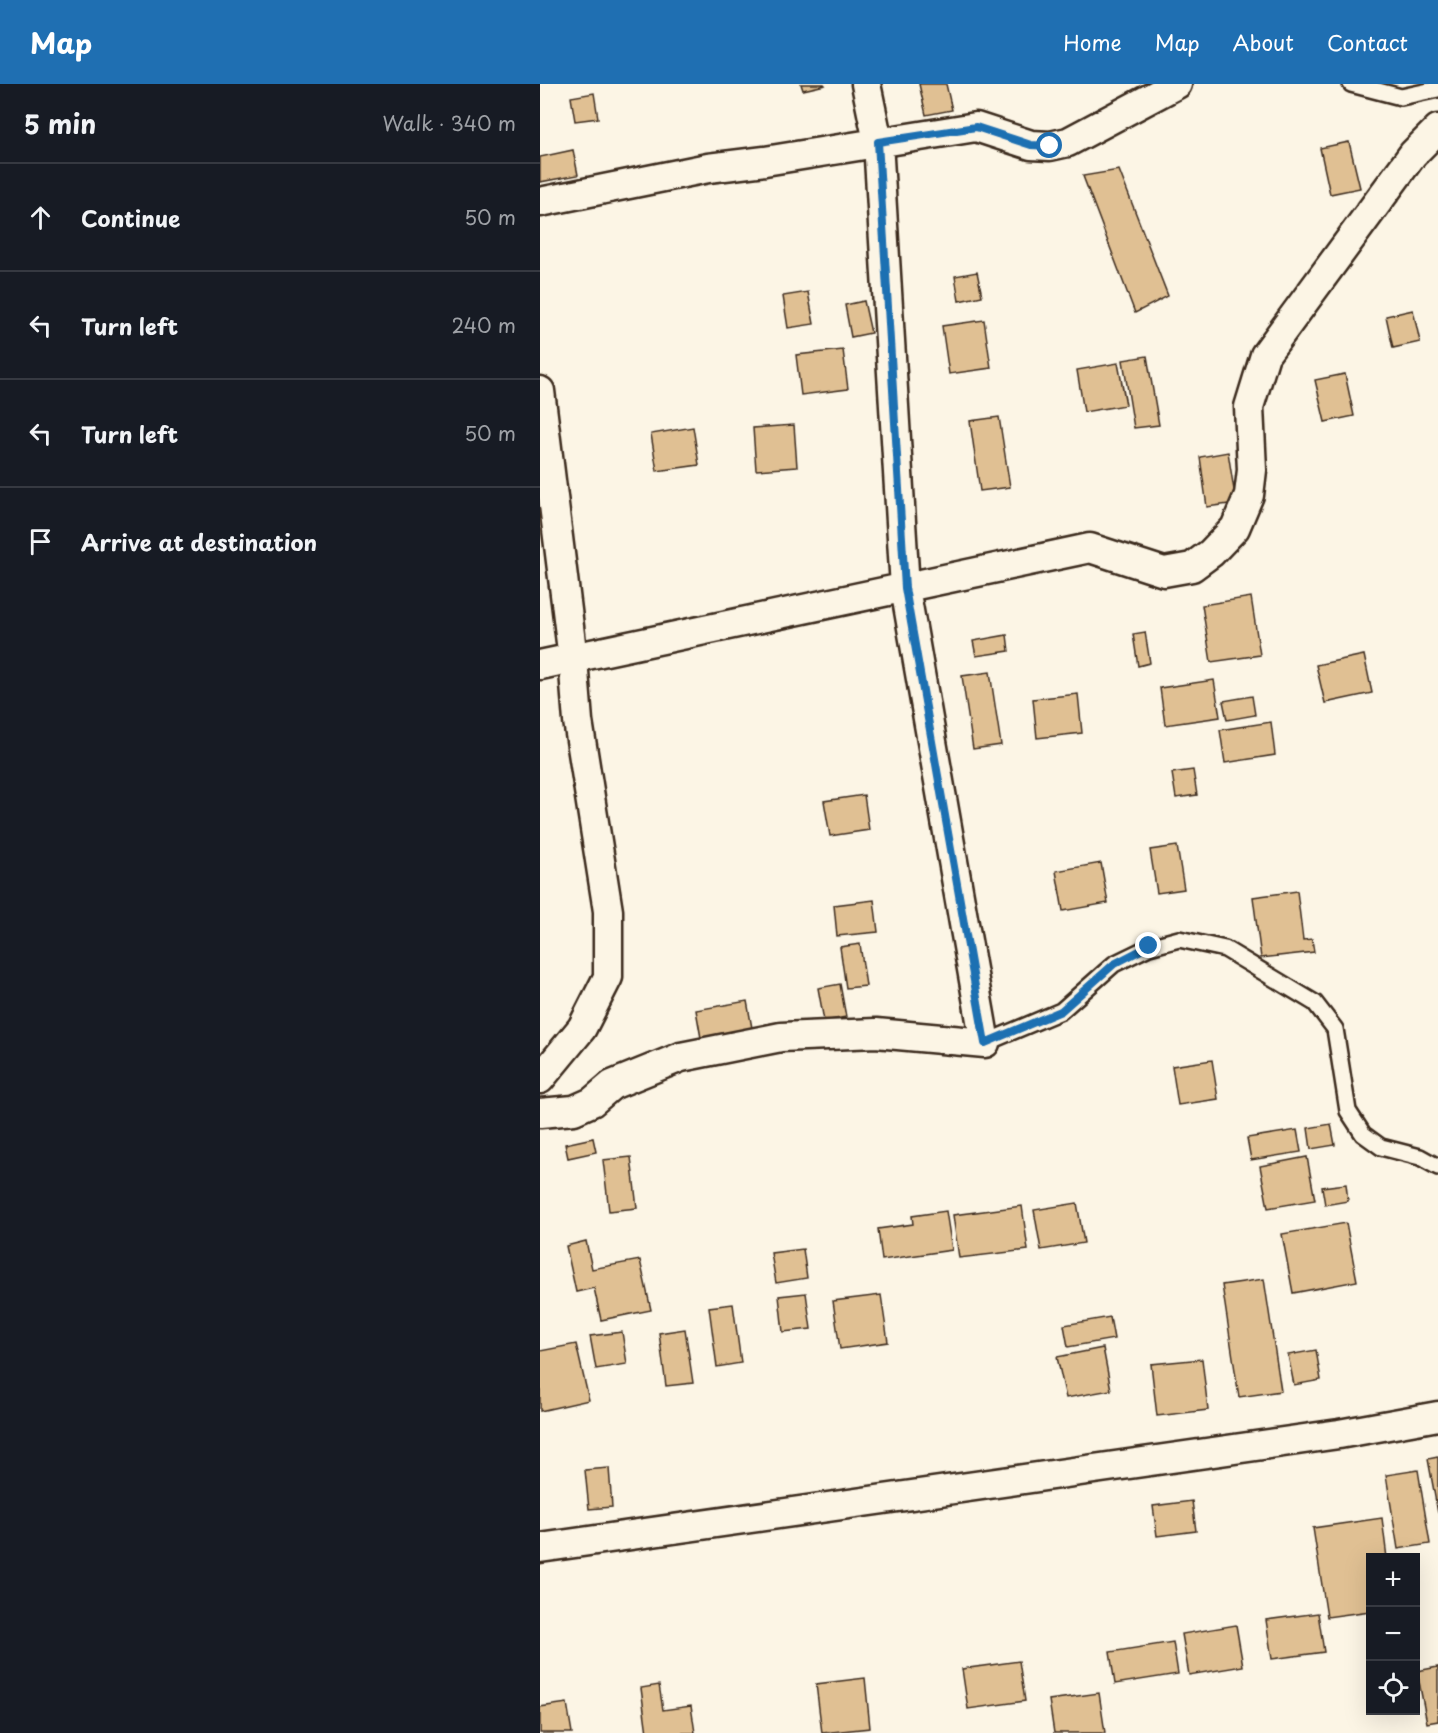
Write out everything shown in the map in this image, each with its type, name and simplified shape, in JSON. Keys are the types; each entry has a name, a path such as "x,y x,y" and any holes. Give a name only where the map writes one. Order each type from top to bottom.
{"street":[{"path":"540,1113 574,1110 592,1102 612,1085 681,1057 781,1037 876,1033 985,1043 905,588 878,142 866,84"},
{"path":"540,202 708,168 976,127 1031,145 1050,146 1068,142 1177,84"},
{"path":"540,665 1090,548 1164,572 1192,567 1211,553 1235,528 1249,495 1252,470 1249,407 1265,355 1413,154 1438,129"},
{"path":"540,391 573,659 578,721 608,910 608,977 582,1028 540,1078"},
{"path":"540,1548 1339,1434 1438,1416"}],"lane":[{"path":"1350,84 1401,97 1438,89"},
{"path":"985,1043 1061,1011 1114,964 1149,946 1179,939 1225,949 1316,1003 1335,1029 1348,1111 1363,1134 1381,1147 1420,1157 1438,1167"}],"building":[{"path":"801,84 824,84 825,85 803,90"},
{"path":"919,84 946,84 952,110 926,115"},
{"path":"594,93 598,118 575,121 571,97"},
{"path":"1349,142 1360,188 1330,194 1320,148"},
{"path":"573,150 578,175 540,182 540,157"},
{"path":"1119,170 1168,296 1135,313 1083,176"},
{"path":"977,272 982,296 959,301 955,276"},
{"path":"808,292 814,324 788,328 783,296"},
{"path":"864,301 871,333 851,337 845,305"},
{"path":"1413,310 1420,342 1393,348 1386,316"},
{"path":"984,320 991,368 949,374 942,326"},
{"path":"843,350 848,389 801,395 796,355"},
{"path":"1147,356 1159,425 1134,428 1123,360"},
{"path":"1118,363 1126,405 1084,412 1077,370"},
{"path":"1345,374 1354,416 1325,422 1315,380"},
{"path":"999,417 1010,487 980,491 970,421"},
{"path":"794,425 797,467 756,470 753,428"},
{"path":"693,427 699,465 657,471 651,434"},
{"path":"1228,452 1236,503 1207,507 1200,457"},
{"path":"1251,597 1260,655 1211,662 1202,605"},
{"path":"1145,632 1150,663 1138,666 1133,634"},
{"path":"1007,635 1009,651 976,656 973,641"},
{"path":"1364,655 1372,693 1325,703 1316,665"},
{"path":"990,672 1001,745 973,749 962,676"},
{"path":"1214,680 1220,717 1165,725 1160,688"},
{"path":"1078,694 1082,733 1037,738 1033,699"},
{"path":"1252,696 1255,715 1227,720 1223,701"},
{"path":"1271,722 1275,755 1225,763 1220,730"},
{"path":"1193,770 1197,795 1176,798 1172,773"},
{"path":"864,795 869,830 830,836 824,801"},
{"path":"1177,846 1184,889 1157,893 1150,850"},
{"path":"1101,863 1108,903 1063,911 1056,871"},
{"path":"1297,891 1303,940 1312,939 1314,952 1261,958 1253,897"},
{"path":"874,900 878,932 837,936 834,905"},
{"path":"860,944 866,986 846,988 840,947"},
{"path":"840,984 846,1017 824,1021 818,988"},
{"path":"747,1001 752,1028 701,1038 696,1010"},
{"path":"1212,1060 1218,1099 1178,1105 1172,1066"},
{"path":"1331,1124 1335,1145 1311,1149 1308,1128"},
{"path":"1297,1130 1301,1152 1251,1160 1247,1138"},
{"path":"593,1138 596,1152 568,1158 565,1144"},
{"path":"631,1157 637,1208 609,1211 603,1160"},
{"path":"1307,1157 1315,1200 1268,1208 1260,1166"},
{"path":"1346,1184 1348,1201 1325,1205 1322,1187"},
{"path":"1077,1203 1084,1243 1041,1250 1034,1210"},
{"path":"1022,1206 1028,1250 959,1258 953,1215"},
{"path":"946,1211 952,1250 882,1260 878,1229 913,1224 912,1216"},
{"path":"1346,1223 1357,1281 1293,1293 1282,1234"},
{"path":"586,1241 592,1269 640,1260 651,1310 601,1320 594,1288 576,1292 566,1246"},
{"path":"803,1249 807,1278 776,1283 771,1253"},
{"path":"1264,1279 1281,1391 1239,1397 1222,1285"},
{"path":"806,1293 811,1329 783,1332 779,1296"},
{"path":"881,1295 888,1342 840,1349 833,1301"},
{"path":"733,1304 741,1363 717,1367 709,1307"},
{"path":"1110,1317 1114,1339 1068,1347 1064,1325"},
{"path":"685,1329 693,1383 666,1386 659,1333"},
{"path":"622,1332 627,1364 596,1369 590,1336"},
{"path":"576,1344 589,1400 540,1411 540,1351"},
{"path":"1103,1348 1111,1390 1066,1398 1057,1357"},
{"path":"1316,1350 1321,1380 1294,1385 1288,1355"},
{"path":"1202,1359 1208,1410 1157,1416 1151,1364"},
{"path":"1438,1457 1438,1513 1428,1459"},
{"path":"609,1468 612,1507 589,1509 585,1470"},
{"path":"1418,1470 1430,1544 1398,1549 1386,1475"},
{"path":"1192,1501 1196,1531 1157,1536 1153,1506"},
{"path":"1382,1518 1386,1553 1366,1553 1366,1612 1327,1617 1313,1528"},
{"path":"1318,1613 1324,1652 1272,1659 1266,1620"},
{"path":"1236,1625 1243,1666 1189,1675 1182,1634"},
{"path":"1173,1642 1178,1674 1115,1684 1110,1652"},
{"path":"1019,1661 1025,1701 968,1709 962,1669"},
{"path":"1438,1667 1438,1721 1427,1723 1420,1687 1420,1670"},
{"path":"865,1678 870,1728 822,1733 816,1684"},
{"path":"659,1685 663,1710 691,1706 695,1733 647,1733 641,1688"},
{"path":"1099,1693 1105,1733 1054,1733 1049,1700"},
{"path":"567,1703 572,1733 540,1733 540,1707"}],"route":[{"path":"1050,146 1031,145 976,127 878,142 905,588 985,1043 1061,1011 1114,964 1149,946"}]}
